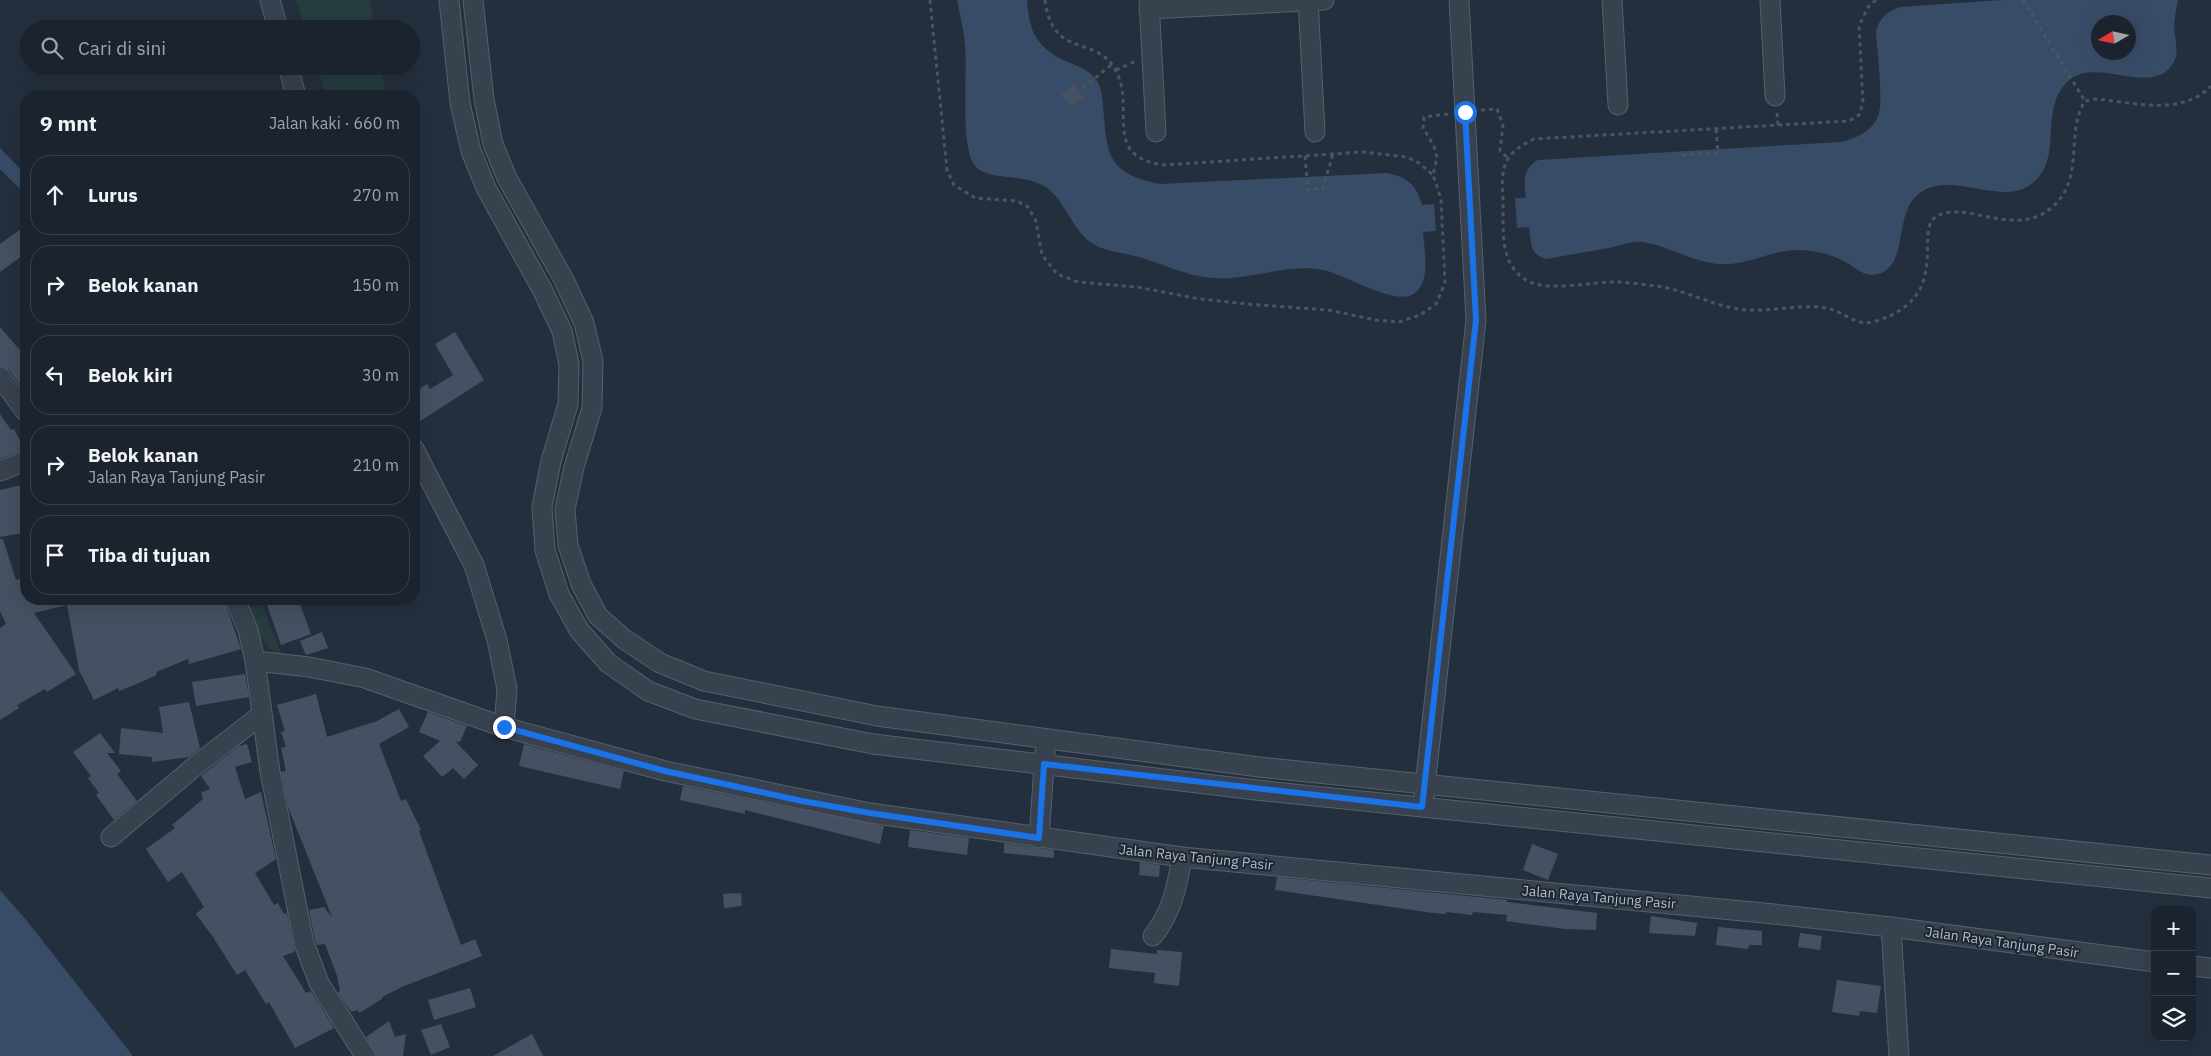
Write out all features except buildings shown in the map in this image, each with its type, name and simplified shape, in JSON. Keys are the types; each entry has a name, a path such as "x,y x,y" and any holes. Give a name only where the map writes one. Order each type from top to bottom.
{"street":[{"path":"270,0 276,20"},
{"path":"449,0 460,103 471,152 486,188 543,290 562,331 569,364 568,404 551,461 542,508 545,550 559,594 579,630 608,663 648,691 695,709 873,744 1422,807 2211,888"},
{"path":"473,0 484,99 493,144 507,178 564,280 580,314 593,361 592,408 574,467 565,509 568,545 581,584 598,616 624,639 660,663 704,681 877,716 1259,767 2211,865"},
{"path":"1156,132 1149,5 1314,0 1315,132"},
{"path":"1422,807 1476,320 1459,0"},
{"path":"1612,0 1618,105"},
{"path":"1770,0 1775,96"},
{"path":"290,75 294,90"},
{"path":"0,377 20,404"},
{"path":"420,460 474,565 497,640 508,689 504,727"},
{"path":"0,471 20,463"},
{"path":"238,605 248,630 255,661 261,715 304,944 327,998 365,1056"},
{"name":"Jalan Raya Tanjung Pasir","path":"255,661 309,667 365,678 504,727 665,771 802,801 870,813 1182,857 1891,927 2151,961"},
{"path":"111,837 199,763 261,715"},
{"path":"1039,838 1046,738"},
{"path":"1153,936 1167,916 1173,902 1182,857"},
{"path":"1891,927 1899,1056"},
{"path":"2196,966 2211,968"}],"path":[{"path":"930,0 947,170 954,185 975,198 1017,201 1028,208 1036,221 1042,255 1057,274 1078,282 1137,287 1228,302 1328,310 1376,320 1399,322 1420,315 1436,304 1445,283 1441,199 1434,175 1419,163 1407,157 1363,152 1163,165 1145,163 1134,155 1125,140 1122,91 1116,70 1104,56 1069,41 1056,33 1048,18 1045,0"},
{"path":"1876,0 1868,7 1859,26 1863,103 1859,115 1850,121 1534,138 1520,145 1507,157 1502,173 1505,256 1512,270 1528,282 1547,285 1618,282 1664,288 1722,306 1751,310 1805,306 1829,308 1856,322 1873,322 1896,314 1915,298 1926,278 1929,226 1935,217 1948,212 2014,221 2034,218 2050,208 2065,191 2074,169 2079,110 2085,101 2094,98 2167,106 2189,102 2211,86"},
{"path":"2023,0 2085,101"},
{"path":"1083,88 1111,65"},
{"path":"1682,155 1718,153 1716,128"},
{"path":"1305,156 1308,190 1323,188 1333,154"}],"green space":[{"path":"296,0 370,0 373,20 302,20"},
{"path":"320,75 382,75 385,90 325,90"},
{"path":"262,605 281,653 309,667 285,665 257,634 247,609"}],"water":[{"path":"957,0 1027,0 1033,30 1042,45 1057,57 1085,70 1096,80 1102,94 1109,149 1119,167 1129,174 1160,184 1387,173 1405,179 1414,187 1422,205 1434,204 1436,231 1423,232 1425,273 1420,288 1415,293 1407,296 1396,296 1370,289 1323,270 1299,268 1242,277 1204,277 1095,245 1081,233 1060,202 1047,188 1029,180 990,174 976,167 971,157 966,127 966,57 963,28"},
{"path":"2003,0 2178,0 2174,25 2176,55 2166,71 2154,77 2140,78 2093,72 2079,74 2067,82 2059,93 2054,105 2048,156 2045,168 2038,178 2027,187 2015,191 2002,192 1945,185 1932,187 1918,194 1910,205 1905,218 1895,258 1889,268 1878,274 1870,275 1863,273 1839,259 1816,252 1799,250 1778,252 1739,263 1717,264 1642,242 1546,259 1540,257 1534,251 1529,227 1517,228 1515,198 1526,198 1525,176 1529,167 1538,160 1841,142 1863,134 1875,122 1880,109 1876,31 1880,22 1891,11 1900,7"},
{"path":"0,148 20,169 20,189 0,169"},
{"path":"0,890 27,921 133,1056 0,1056"}],"route":[{"path":"504,727 665,771 802,801 1039,838 1044,764 1256,790 1422,807 1476,320 1465,112"}]}
